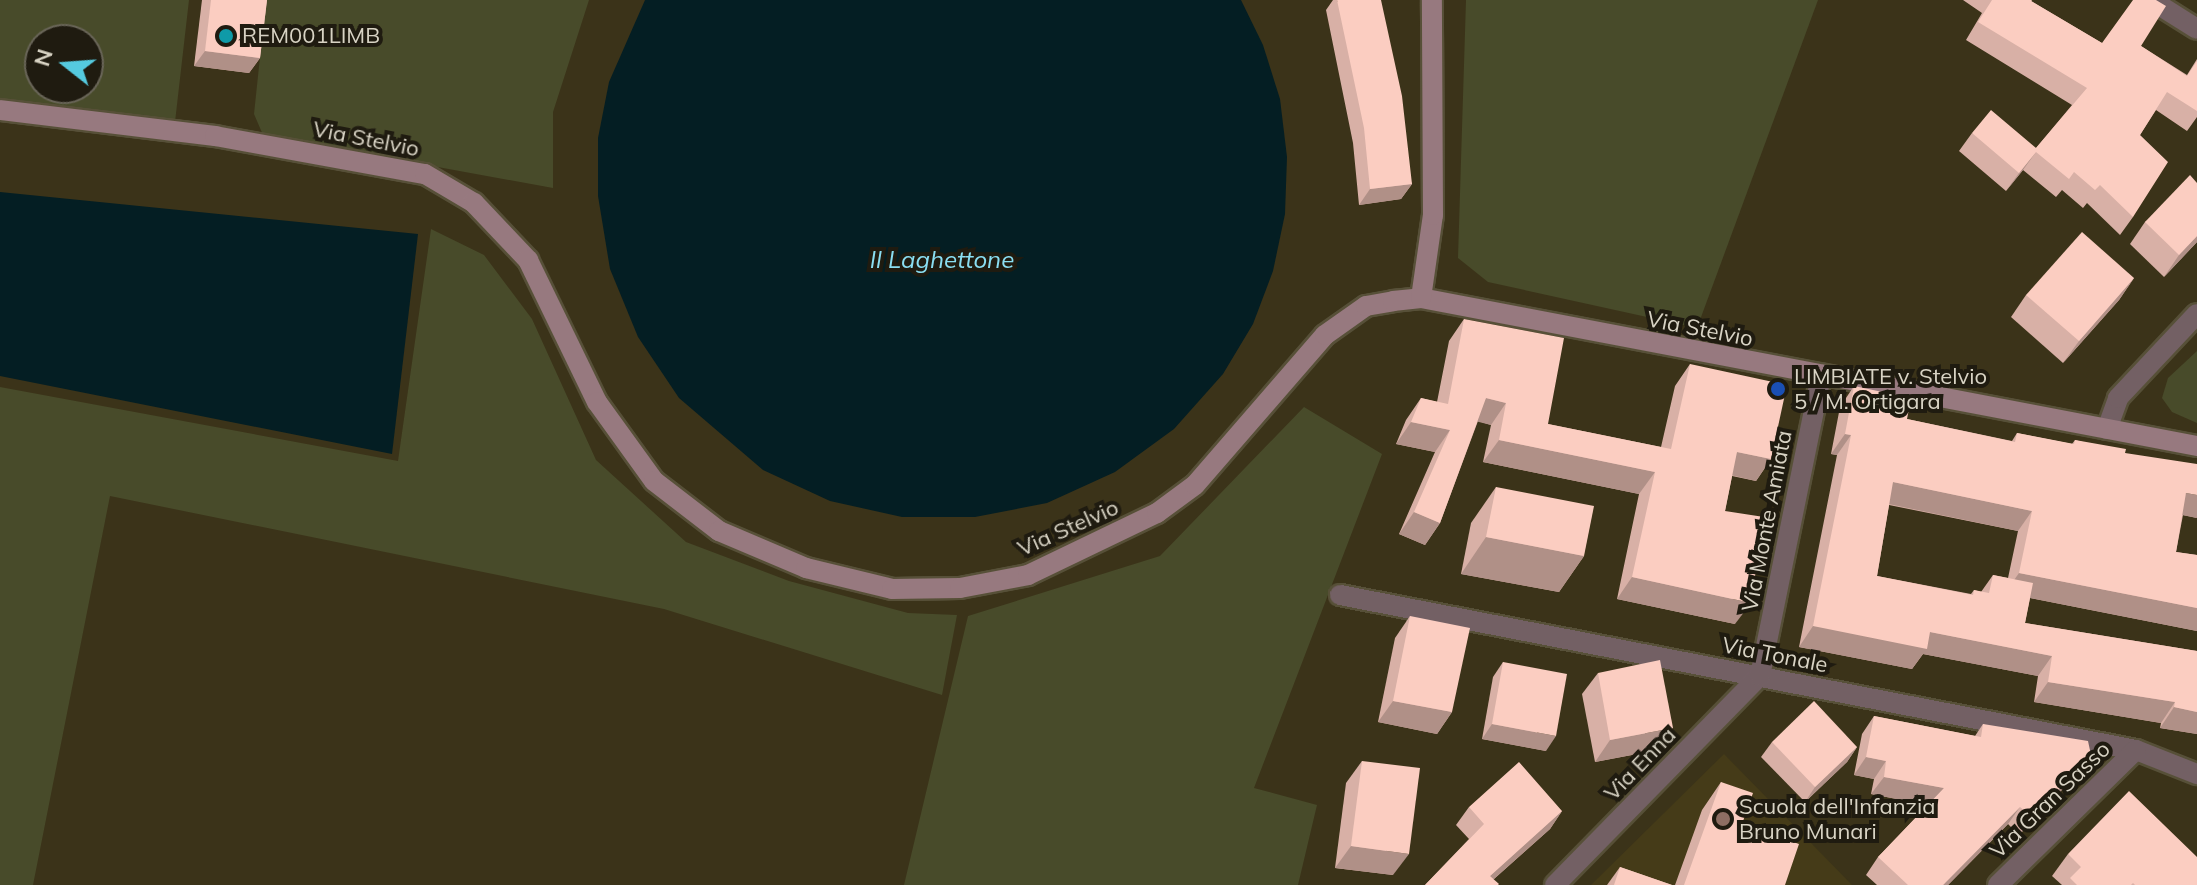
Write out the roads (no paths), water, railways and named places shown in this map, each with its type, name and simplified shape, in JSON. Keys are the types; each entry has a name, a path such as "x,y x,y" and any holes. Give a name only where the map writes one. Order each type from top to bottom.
{"street":[{"path":"1421,298 1433,215 1432,0"},
{"path":"2151,0 2197,29"},
{"name":"Via Stelvio","path":"0,110 215,136 425,174 474,203 528,260 597,402 654,481 719,531 806,568 892,589 960,588 1028,575 1109,539 1195,485 1325,335 1366,306 1421,298 2197,446"},
{"path":"2107,429 2118,398 2197,314"},
{"name":"Via Monte Amiata","path":"1760,676 1821,375"},
{"name":"Via Tonale","path":"1340,595 2136,750 2197,774"},
{"name":"Via Enna","path":"1555,885 1760,676"},
{"name":"Via Gran Sasso","path":"1998,885 2136,750"}],"water":[{"name":"Il Laghettone","path":"645,0 1241,0 1263,45 1280,99 1287,157 1285,214 1273,271 1253,324 1223,374 1174,429 1115,472 1047,503 975,517 902,517 830,501 763,470 679,398 638,337 610,269 598,196 598,138 609,82"},
{"path":"0,192 418,234 392,454 0,376"}],"place":[{"name":"REM001LIMB","path":"226,36"},
{"name":"LIMBIATE v. Stelvio 5 / M. Ortigara","path":"1778,389"},
{"name":"Scuola dell'Infanzia Bruno Munari","path":"1723,819"}]}
